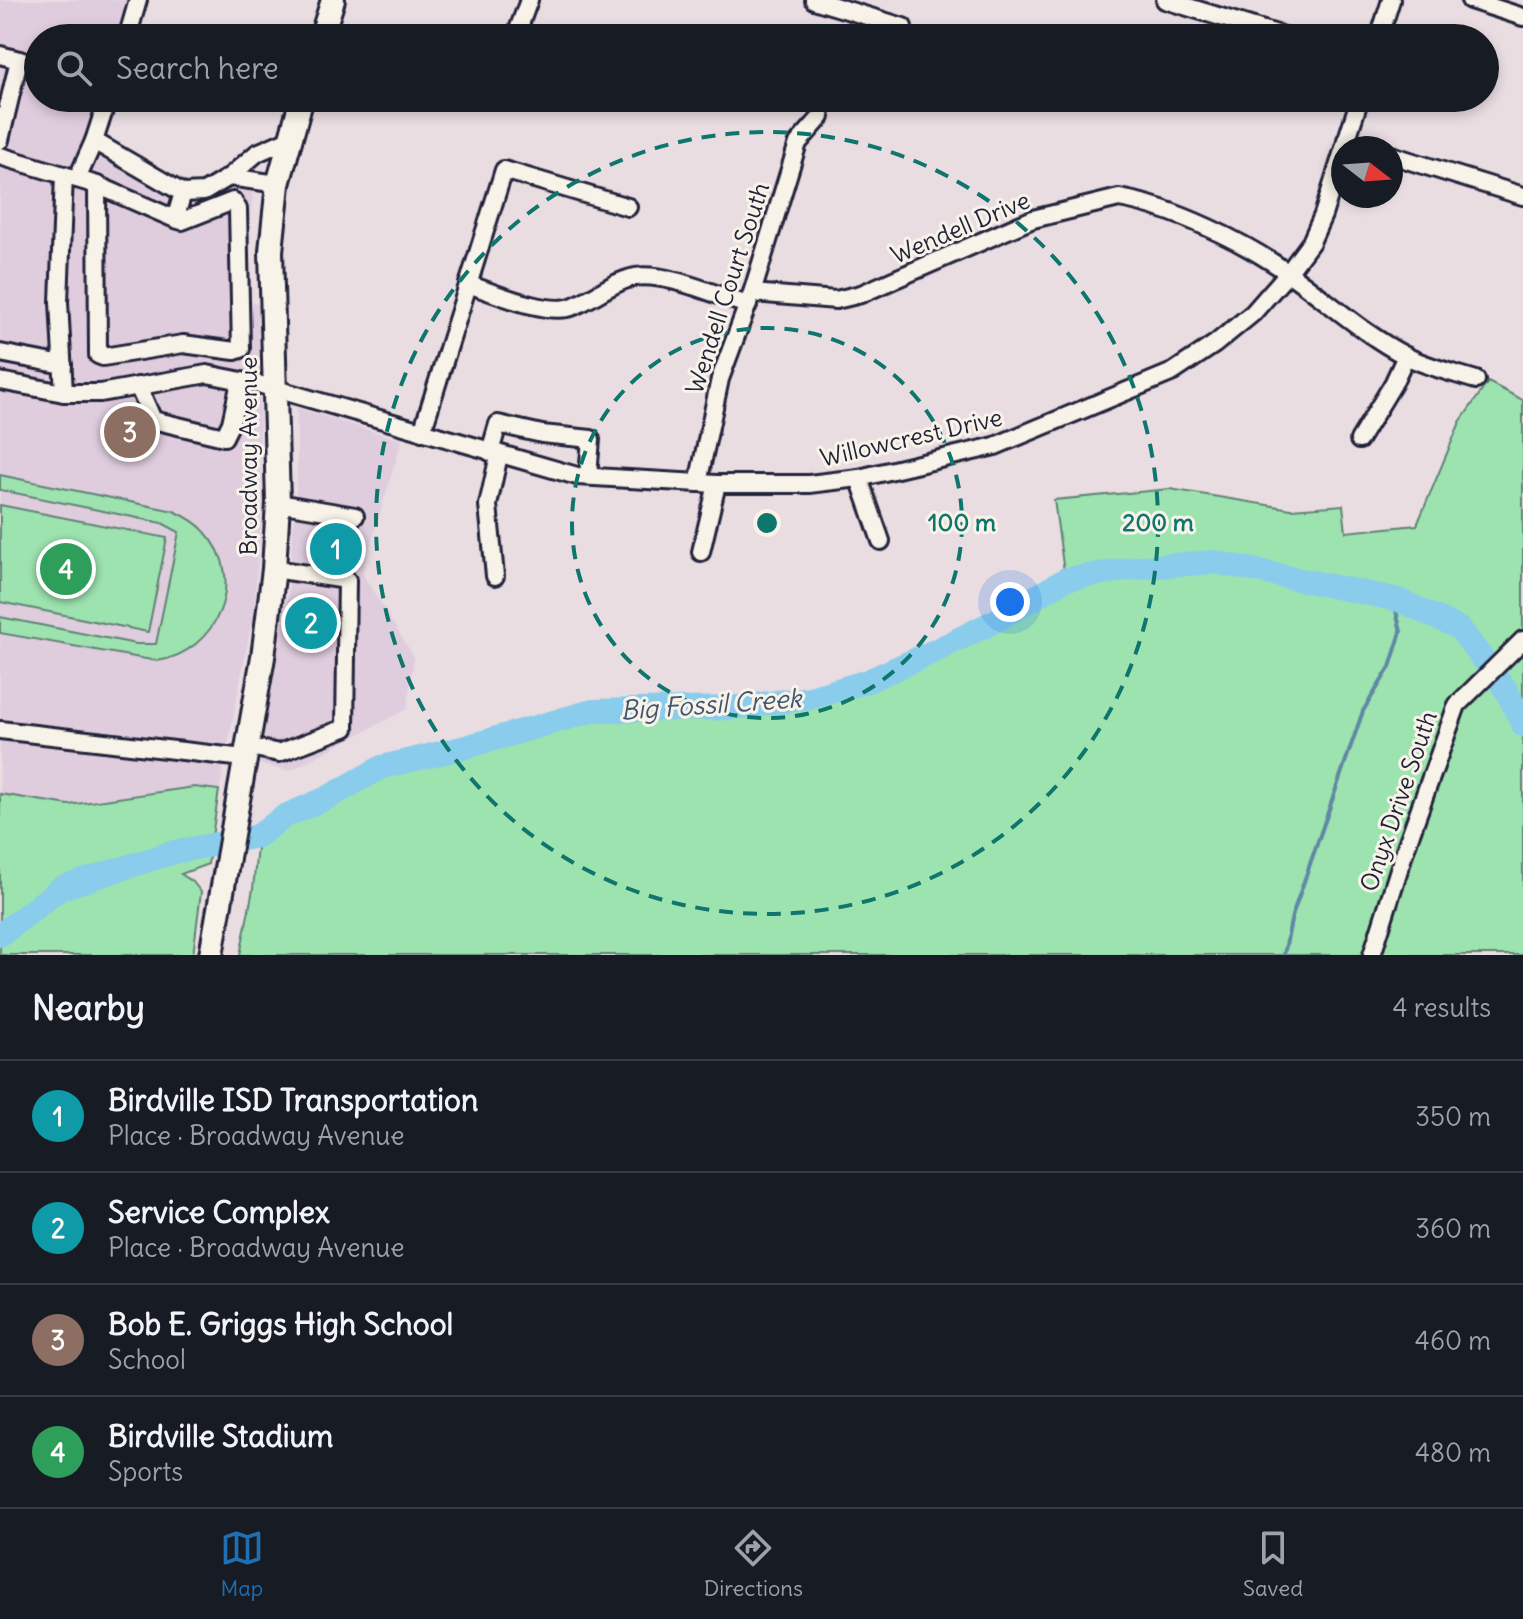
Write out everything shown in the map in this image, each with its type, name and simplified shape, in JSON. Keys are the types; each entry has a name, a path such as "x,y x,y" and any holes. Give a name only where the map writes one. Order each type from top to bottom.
{"main road":[{"path":"325,24 333,0"},
{"name":"Broadway Avenue","path":"211,955 263,657 274,569 278,503 271,251 278,184 298,112"}],"street":[{"path":"131,24 138,0"},
{"path":"520,24 529,0"},
{"path":"814,0 893,24"},
{"path":"1165,0 1244,24"},
{"path":"1383,24 1391,0"},
{"path":"1470,0 1523,17"},
{"path":"0,55 24,62"},
{"path":"0,140 19,60"},
{"path":"64,393 59,302 70,177 94,141 103,112"},
{"name":"Willowcrest Drive","path":"1347,136 1355,112"},
{"name":"Wendell Court South","path":"698,483 720,379 750,299 798,143 821,117"},
{"path":"94,141 183,193 204,192 229,177 257,153 289,139"},
{"path":"0,156 97,185 182,221 233,201 238,209 241,349 235,351 183,344 103,357 98,355 97,185"},
{"path":"1403,159 1523,196"},
{"path":"422,432 504,170 628,207"},
{"path":"229,177 278,184"},
{"name":"Willowcrest Drive","path":"0,381 64,393 100,393 207,374 276,389 495,454 588,476 717,484 809,484 859,478 995,446 1173,372 1253,313 1288,273 1311,242 1331,189"},
{"path":"175,219 183,193"},
{"name":"Wendell Drive","path":"468,284 557,310 575,306 627,280 643,277 750,299 836,300 861,294 1033,219 1119,198 1134,200 1213,229 1288,273 1406,356 1476,380"},
{"path":"0,353 63,365"},
{"path":"1359,440 1406,356"},
{"path":"138,386 153,420 224,437 231,423 240,382"},
{"path":"495,576 488,505 498,424 542,434 591,439 588,476"},
{"path":"859,478 881,541"},
{"path":"701,552 717,484"},
{"path":"278,503 355,516"},
{"path":"0,730 279,753 345,728 347,580 274,569"},
{"name":"Onyx Drive South","path":"1372,955 1406,847 1457,705 1521,641"}],"shaded area":[{"path":"0,0 132,0 124,24 24,24 24,112 97,112 86,146 187,207 229,189 254,187 246,249 246,276 248,301 258,304 261,516 254,610 219,790 194,787 0,890"},
{"path":"297,408 402,440 362,573 414,657 407,709 289,771 258,764 288,595 297,478"}],"green space":[{"path":"1488,382 1523,400 1523,955 240,955 253,889 258,836 382,767 592,711 730,708 810,698 868,681 997,620 1065,579 1054,500 1170,489 1291,509 1343,505 1346,532 1417,525 1460,422"},
{"path":"0,475 174,511 195,522 218,551 224,571 225,591 220,611 210,629 196,644 178,655 157,661 0,633 0,617 136,644 156,644 179,532 162,523 0,490"},
{"path":"0,505 167,538 148,632 0,602"},
{"path":"194,787 219,790 208,864 181,874 201,892 193,955 0,955 0,794 69,805"}],"waterway":[{"name":"Big Fossil Creek","path":"0,935 61,888 174,852 258,836 285,816 327,798 382,767 592,711 730,708 810,698 868,681 939,649 997,620 1066,579 1143,567 1214,562 1399,600 1460,629 1507,691 1523,725"},
{"path":"1284,955 1292,916 1363,711 1390,667 1401,632 1393,598"}],"place":[{"name":"Bob E. Griggs High School","path":"130,432"},
{"name":"Birdville ISD Transportation","path":"336,549"},
{"name":"Birdville Stadium","path":"66,569"},
{"name":"Service Complex","path":"311,623"}]}
